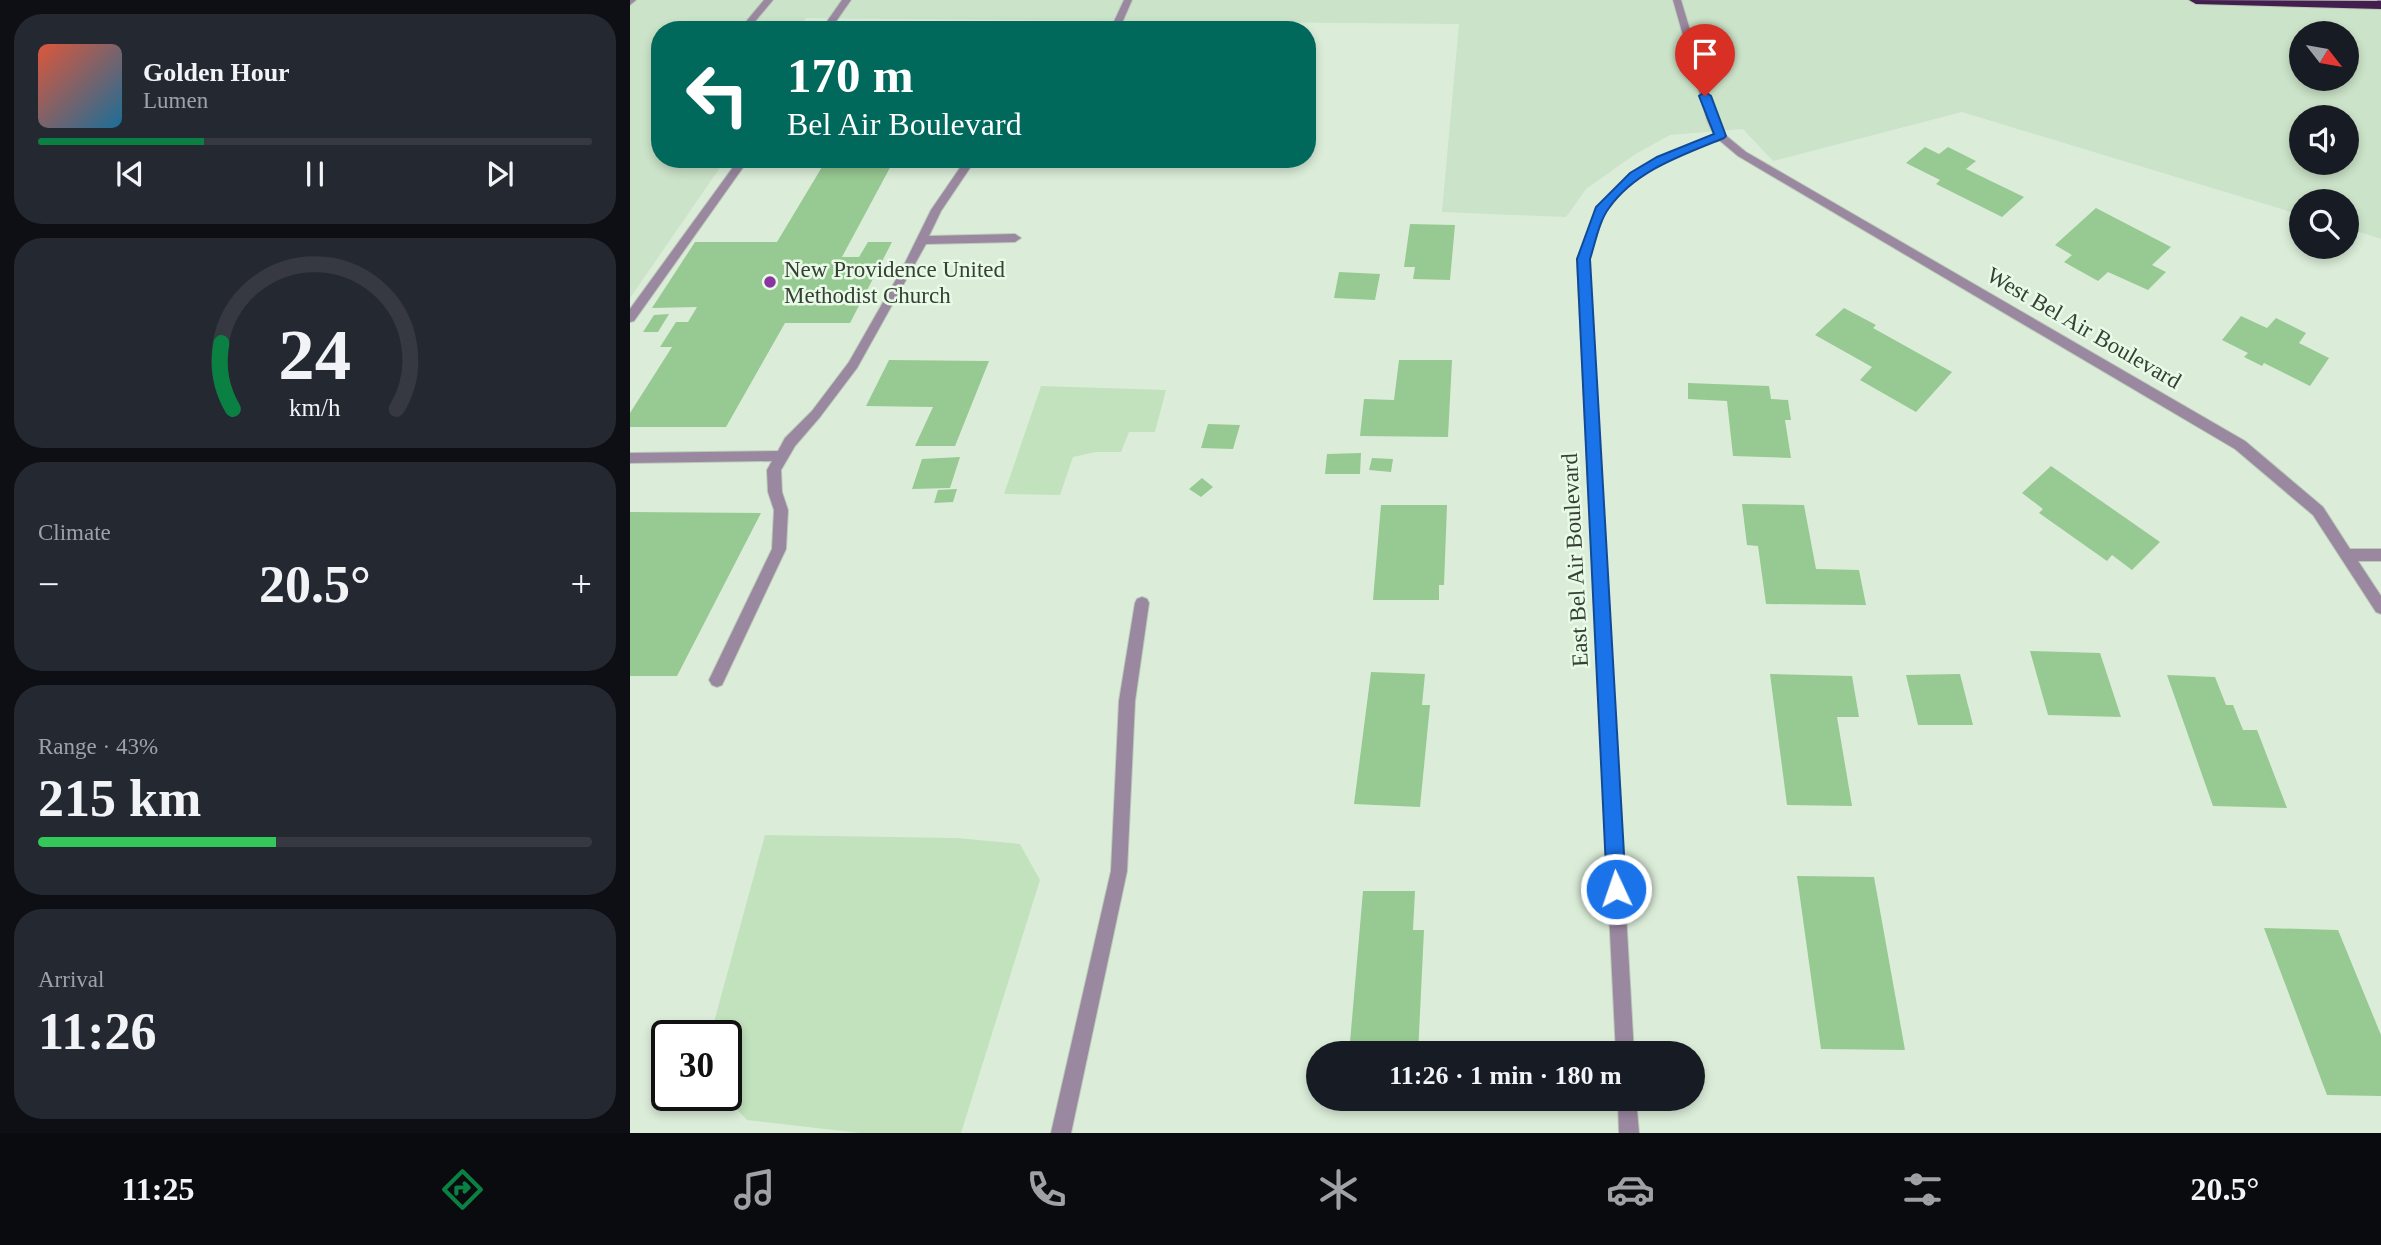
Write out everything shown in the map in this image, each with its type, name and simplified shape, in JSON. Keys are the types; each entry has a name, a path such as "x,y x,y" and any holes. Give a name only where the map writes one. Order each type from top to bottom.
{"highway":[{"path":"2196,0 2381,2"}],"street":[{"path":"751,21 769,0"},
{"path":"832,21 847,0"},
{"path":"1118,21 1128,0"},
{"path":"1677,0 1712,120 1720,136"},
{"name":"West Bel Air Boulevard","path":"1720,136 1742,154 2240,445 2318,511 2381,608"},
{"name":"East Bel Air Boulevard","path":"1624,1041 1583,259 1602,207 1634,176 1661,159 1720,136"},
{"path":"630,318 738,168"},
{"path":"717,680 779,549 781,510 775,492 774,470 781,456 853,365 923,240 936,210 965,168"},
{"path":"923,240 1014,238"},
{"path":"630,458 781,456"},
{"path":"2348,555 2381,555"},
{"path":"1061,1133 1119,871 1127,701 1142,603"},
{"path":"1628,1111 1629,1133"}],"shaded area":[{"path":"630,0 2381,0 2381,239 2359,232 2359,189 2289,189 2289,211 1962,112 1773,161 1743,129 1670,135 1634,155 1586,189 1566,217 1442,212 1459,24 806,18 804,21 651,21 651,168 720,168 630,298"},
{"path":"1041,386 1166,390 1155,432 1129,432 1121,452 1096,452 1073,457 1060,495 1004,494"},
{"path":"765,835 957,838 1020,844 1040,880 961,1133 860,1133 747,1120 738,1111 742,1111 742,1020 715,1020"}],"building":[{"path":"1925,147 1939,154 1948,147 1976,161 1966,169 2024,197 2002,217 1936,184 1940,180 1906,163"},
{"name":"New Providence United Methodist Church","path":"821,168 890,168 842,257 859,257 868,242 892,242 850,323 785,323 726,427 630,427 630,413 672,347 660,347 676,322 688,322 697,307 652,308 695,242 777,242"},
{"path":"2096,208 2171,247 2152,265 2166,272 2148,290 2108,272 2098,281 2064,262 2072,255 2055,245"},
{"path":"1410,224 1455,225 1450,280 1413,279 1415,267 1404,267"},
{"path":"1339,272 1380,274 1375,300 1334,298"},
{"path":"1844,308 1876,325 1873,328 1952,372 1916,412 1860,380 1872,367 1815,335"},
{"path":"669,314 658,332 643,332 654,315"},
{"path":"2241,316 2267,328 2276,318 2306,333 2299,343 2329,358 2310,386 2264,363 2262,366 2244,357 2248,353 2222,340"},
{"path":"889,360 989,361 955,446 915,446 933,407 866,406"},
{"path":"1399,360 1452,360 1448,437 1360,436 1364,399 1394,400"},
{"path":"1688,383 1769,386 1771,399 1788,400 1791,420 1785,420 1791,458 1733,456 1727,401 1688,399"},
{"path":"1208,424 1240,425 1233,449 1201,448"},
{"path":"1361,453 1360,474 1325,474 1327,454"},
{"path":"960,457 950,488 912,489 922,459"},
{"path":"1372,458 1393,459 1391,472 1369,470"},
{"path":"2051,466 2160,542 2132,570 2112,555 2107,561 2039,513 2043,509 2022,493"},
{"path":"1202,478 1213,487 1201,497 1189,489"},
{"path":"957,489 953,502 934,503 938,490"},
{"path":"1742,504 1804,505 1816,569 1859,570 1866,605 1766,604 1758,546 1747,545"},
{"path":"1381,505 1447,505 1444,585 1439,585 1439,600 1373,600"},
{"path":"630,512 761,513 677,676 630,676"},
{"path":"2030,651 2100,653 2121,717 2048,715"},
{"path":"1371,672 1425,674 1422,705 1430,705 1420,807 1354,804"},
{"path":"1770,674 1852,676 1859,717 1837,717 1852,806 1787,805"},
{"path":"1960,674 1973,725 1918,725 1906,675"},
{"path":"2167,675 2215,677 2226,705 2233,705 2243,730 2257,730 2287,808 2213,806"},
{"path":"1797,876 1874,877 1905,1050 1821,1049"},
{"path":"1363,891 1415,891 1413,930 1424,930 1419,1041 1350,1041"},
{"path":"2264,928 2338,930 2381,1035 2381,1096 2327,1095"}],"place":[{"name":"New Providence United Methodist Church","path":"770,282"}],"route":[{"path":"1616,889 1583,259 1602,207 1634,176 1661,159 1720,136 1705,96"}]}
